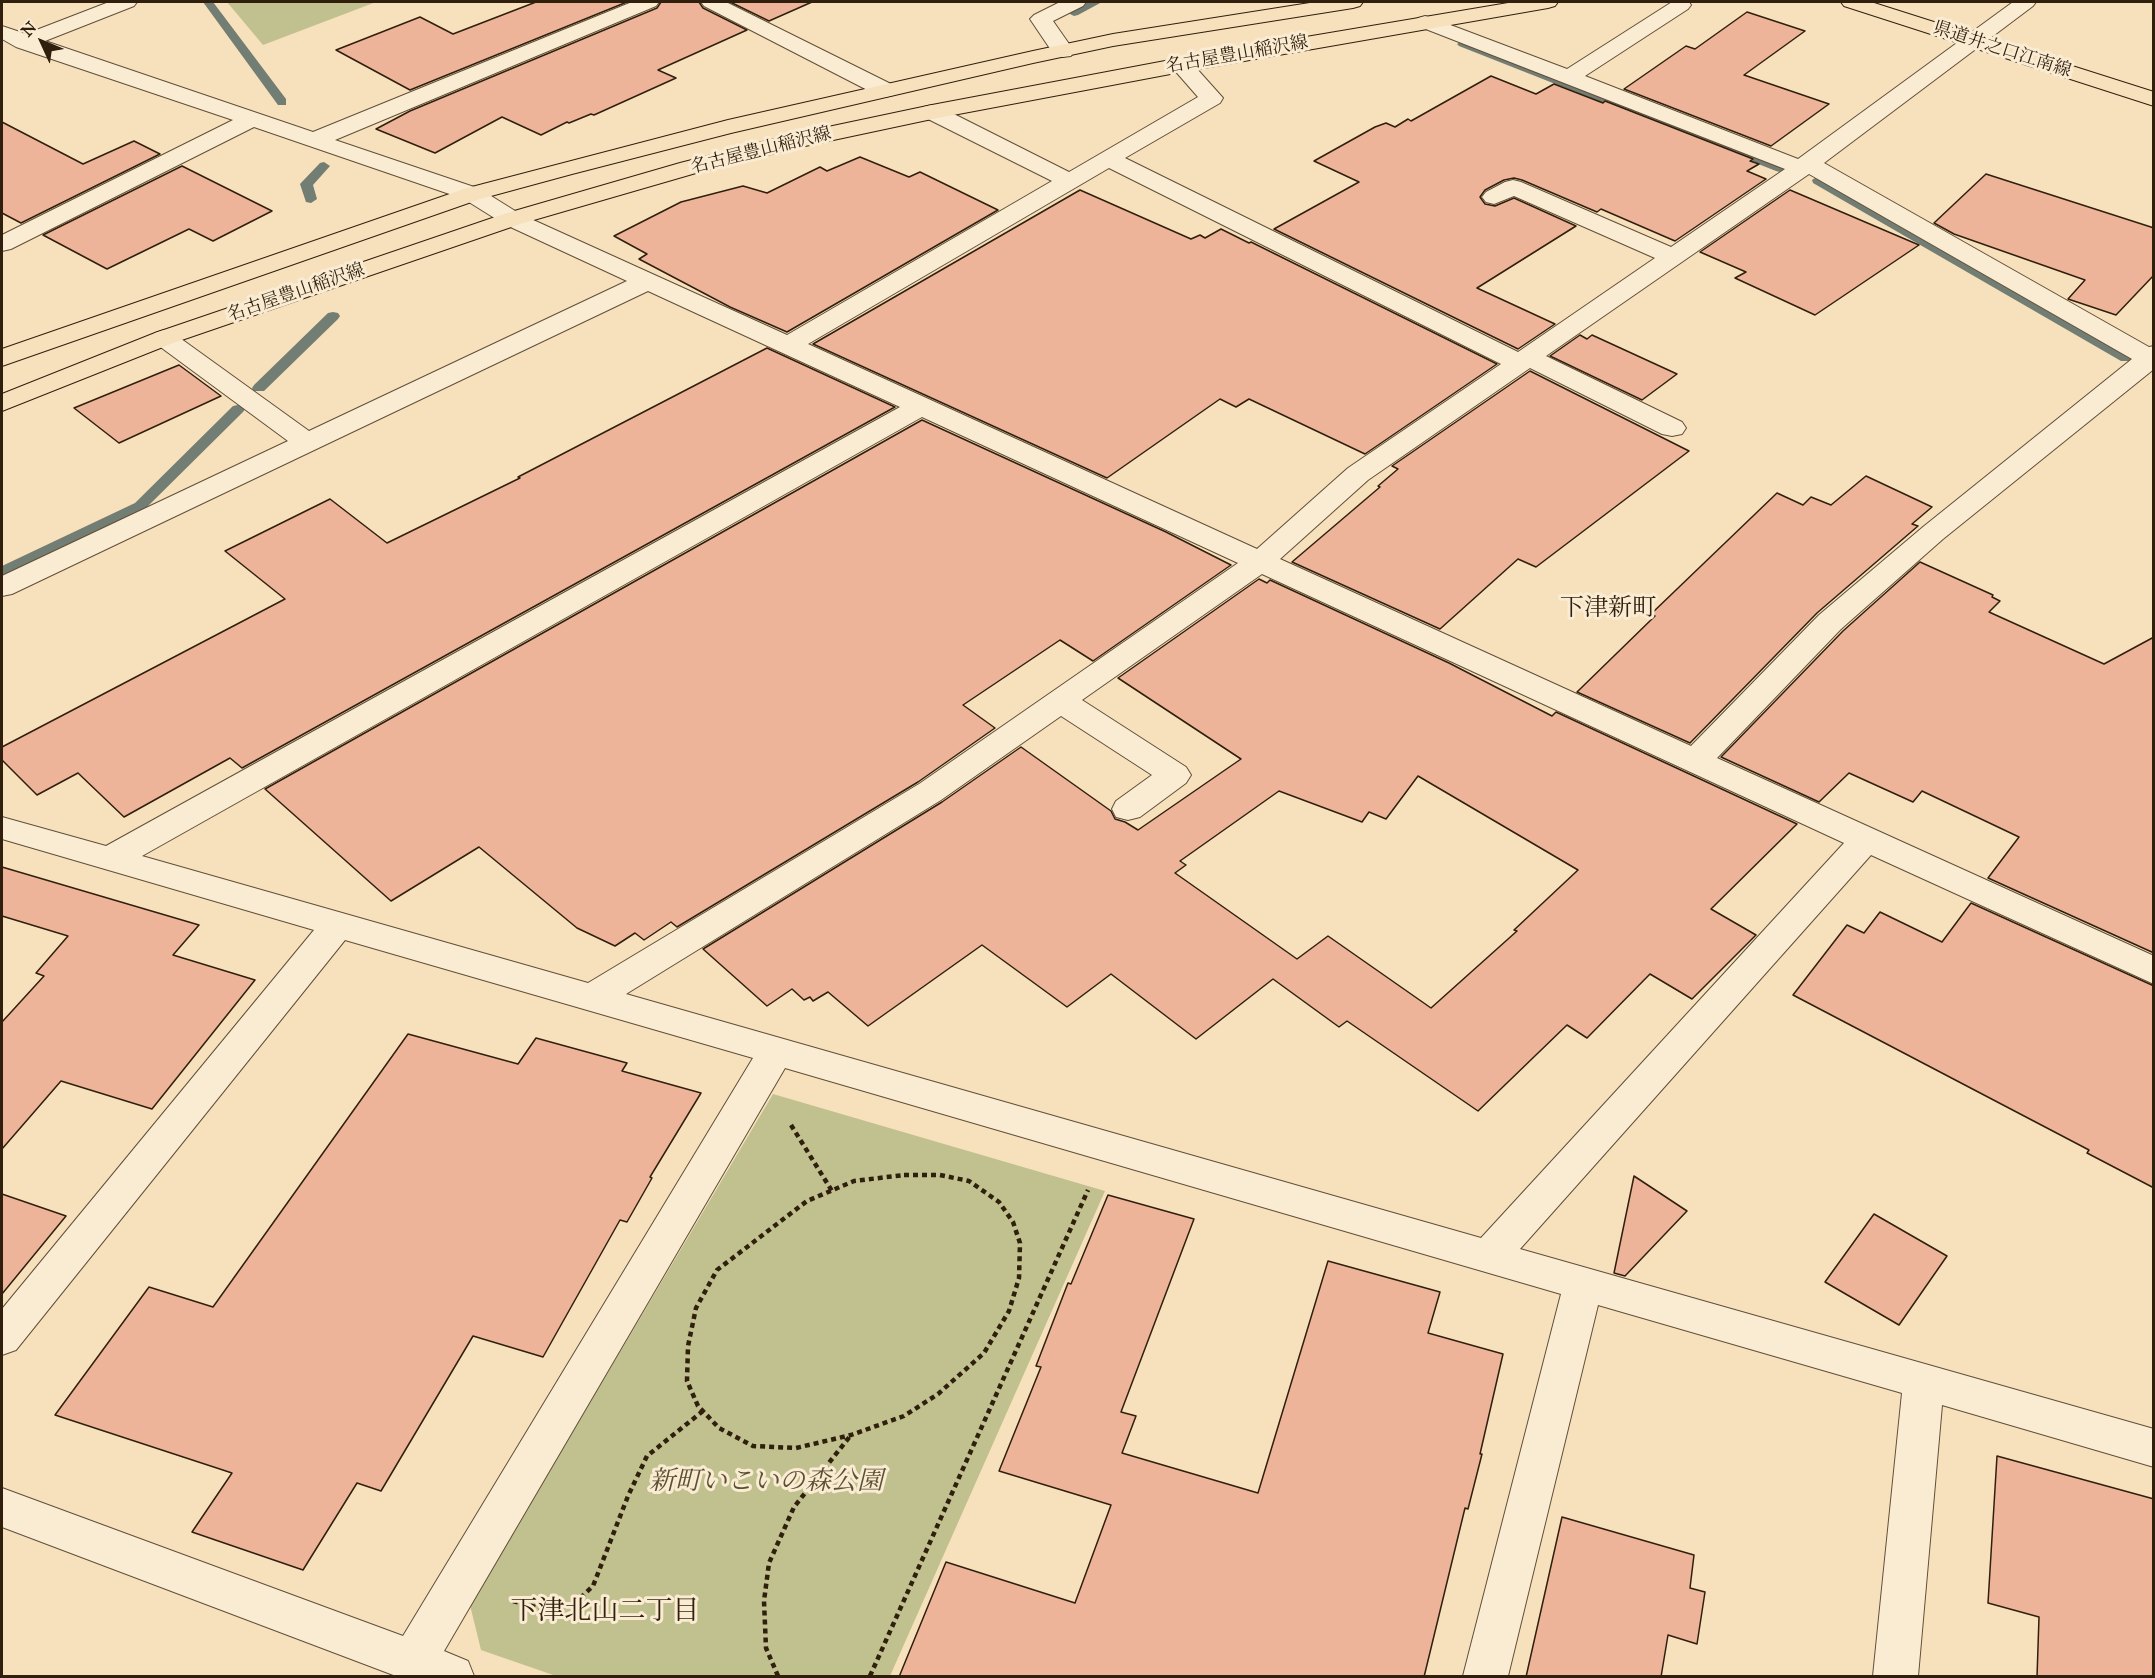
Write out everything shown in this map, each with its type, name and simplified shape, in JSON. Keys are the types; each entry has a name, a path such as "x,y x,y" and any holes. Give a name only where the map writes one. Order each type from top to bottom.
{"main road":[{"name":"名古屋豊山稲沢線","path":"2,358 472,194 717,130 1063,51 1353,2"},
{"name":"名古屋豊山稲沢線","path":"2,403 164,338 512,219 790,142 1180,64 1548,2"},
{"name":"県道井之口江南線","path":"1851,2 2154,99"}],"street":[{"path":"24,42 127,2"},
{"path":"312,141 649,2"},
{"path":"711,2 885,90"},
{"path":"1063,51 1041,19 1076,2"},
{"path":"592,998 930,792 1261,561 1358,474 1805,166 2026,2"},
{"path":"1568,78 1681,5"},
{"path":"1425,22 1805,166 2152,358 1933,533 1830,622 1695,761"},
{"path":"2,32 24,42 472,194 512,219 2154,971"},
{"path":"788,345 1212,98 1180,64"},
{"path":"932,112 1071,182"},
{"path":"2,244 251,120"},
{"path":"1109,159 1524,360 1672,428"},
{"path":"1494,197 1513,187 1672,258"},
{"path":"2,587 648,281"},
{"path":"164,338 307,442"},
{"path":"110,859 922,406"},
{"path":"1061,701 1175,775 1128,809"},
{"path":"2,828 592,998 768,1063 1108,1146 2154,1448"},
{"path":"1489,1256 1867,839"},
{"path":"2,1338 338,925"},
{"path":"413,1662 768,1063"},
{"path":"1485,1677 1584,1283"},
{"path":"1895,1677 1924,1381"},
{"path":"2,1508 452,1677"}],"path":[{"path":"768,1063 832,1191"},
{"path":"870,1677 1108,1146"},
{"path":"904,1175 940,1175 969,1181 999,1202 1013,1222 1020,1243 1019,1278 1009,1311 984,1353 938,1394 904,1416 851,1435 796,1448 753,1446 719,1428 698,1406 687,1381 688,1346 696,1308 717,1270 807,1201 832,1191 854,1181 904,1175"},
{"path":"464,1576 515,1603 551,1611 576,1602 592,1586 602,1567 628,1496 647,1456 704,1411"},
{"path":"778,1677 765,1648 764,1601 769,1563 794,1508 851,1435"}],"green space":[{"path":"227,2 376,2 263,45"},
{"name":"新町いこいの森公園","path":"773,1094 1105,1191 890,1676 556,1676 481,1650 470,1605"}],"building":[{"path":"536,2 627,2 410,90 336,50 420,17 453,34"},
{"path":"661,2 699,2 703,8 747,30 658,70 676,78 594,115 567,122 541,135 502,117 435,153 376,129 410,111 657,8"},
{"path":"730,2 812,2 769,21"},
{"path":"1747,12 1805,31 1744,75 1829,104 1771,146 1624,89 1686,46 1695,49"},
{"path":"1491,76 1536,94 1554,84 1603,103 1605,101 1753,159 1750,161 1759,164 1747,171 1766,179 1675,241 1601,209 1597,212 1522,180 1514,178 1504,180 1485,190 1480,197 1485,204 1495,206 1514,198 1576,226 1477,288 1555,324 1518,349 1274,229 1359,182 1314,161 1375,127 1386,123 1395,127 1408,119 1411,121"},
{"path":"2,122 83,164 134,141 160,154 21,223 2,213"},
{"path":"860,157 909,177 920,172 998,210 787,332 730,307 639,259 647,254 614,236 681,202 743,186 767,193 820,167 827,171"},
{"path":"182,166 272,211 213,241 189,229 107,269 43,235"},
{"path":"1986,174 2154,228 2154,275 2116,315 2068,299 2085,280 1954,234 1934,223"},
{"path":"1080,190 1191,239 1200,235 1205,238 1221,229 1497,364 1365,454 1249,399 1236,407 1220,399 1107,478 813,344"},
{"path":"1790,190 1919,245 1815,315 1735,278 1746,272 1700,252"},
{"path":"1580,335 1587,339 1592,335 1677,374 1642,400 1550,356"},
{"path":"767,348 895,407 242,768 230,758 124,817 78,773 37,795 2,760 2,747 285,599 225,551 330,499 387,543 520,478 518,477"},
{"path":"179,365 221,396 119,443 74,408"},
{"path":"1530,371 1689,451 1536,567 1518,559 1440,629 1292,562 1380,487 1378,486 1398,469 1392,466"},
{"path":"922,420 1166,532 1231,565 1093,661 1060,640 963,705 995,728 918,782 677,927 671,922 644,940 635,933 615,946 577,928 479,847 391,901 265,789"},
{"path":"1866,476 1932,507 1912,524 1918,526 1817,613 1690,743 1577,692 1655,616 1651,614 1777,493 1803,505 1811,497 1831,505"},
{"path":"1920,562 1993,595 1992,597 2000,601 1989,612 2104,664 2154,637 2154,953 1988,878 2019,837 1922,791 1913,802 1849,773 1819,802 1721,757 1843,631"},
{"path":"1259,579 1267,583 1270,580 1449,663 1552,716 1556,712 1797,824 1711,909 1756,935 1692,999 1650,974 1587,1038 1567,1025 1478,1111 1347,1021 1339,1027 1273,979 1196,1039 1111,974 1067,1007 982,945 868,1026 828,992 813,1001 810,997 804,1000 792,989 767,1006 703,949 942,802 1021,747 1111,811 1115,819 1138,830 1241,759 1118,678","holes":["1418,776 1578,870 1514,930 1517,931 1431,1008 1328,936 1297,959 1175,873 1186,865 1180,861 1279,791 1362,822 1369,812 1386,819"]},
{"path":"2,867 199,925 173,955 255,980 152,1109 61,1081 2,1149 2,1022 44,976 36,973 68,936 2,916"},
{"path":"1971,903 2154,986 2154,1188 2087,1153 2089,1150 1793,995 1847,925 1864,933 1880,912 1942,942"},
{"path":"408,1034 518,1064 536,1038 627,1063 622,1071 701,1093 650,1177 652,1178 627,1222 620,1220 543,1357 473,1336 381,1491 357,1483 303,1570 192,1532 232,1473 55,1415 149,1287 213,1307"},
{"path":"1634,1176 1687,1211 1625,1276 1614,1273"},
{"path":"2,1194 66,1216 2,1294"},
{"path":"1108,1195 1194,1219 1121,1412 1136,1416 1122,1453 1258,1493 1328,1261 1440,1292 1428,1333 1503,1354 1480,1454 1482,1454 1468,1509 1465,1508 1424,1677 899,1677 946,1562 1075,1603 1111,1505 999,1471 1041,1367 1036,1366 1068,1283 1071,1284"},
{"path":"1874,1214 1947,1256 1899,1325 1825,1282"},
{"path":"1997,1456 2154,1499 2154,1677 2037,1677 2039,1617 1988,1603"},
{"path":"1562,1517 1694,1555 1690,1588 1705,1592 1697,1644 1668,1635 1661,1677 1526,1677"}],"waterway":[{"path":"208,2 282,102"},
{"path":"1074,13 1096,2"},
{"path":"1463,44 1780,168"},
{"path":"311,199 306,184 324,166"},
{"path":"1818,180 2126,358"},
{"path":"259,388 333,316"},
{"path":"2,572 140,506 238,409"}],"district":[{"name":"下津新町","path":"1608,609"},
{"name":"下津北山二丁目","path":"605,1612"}]}
